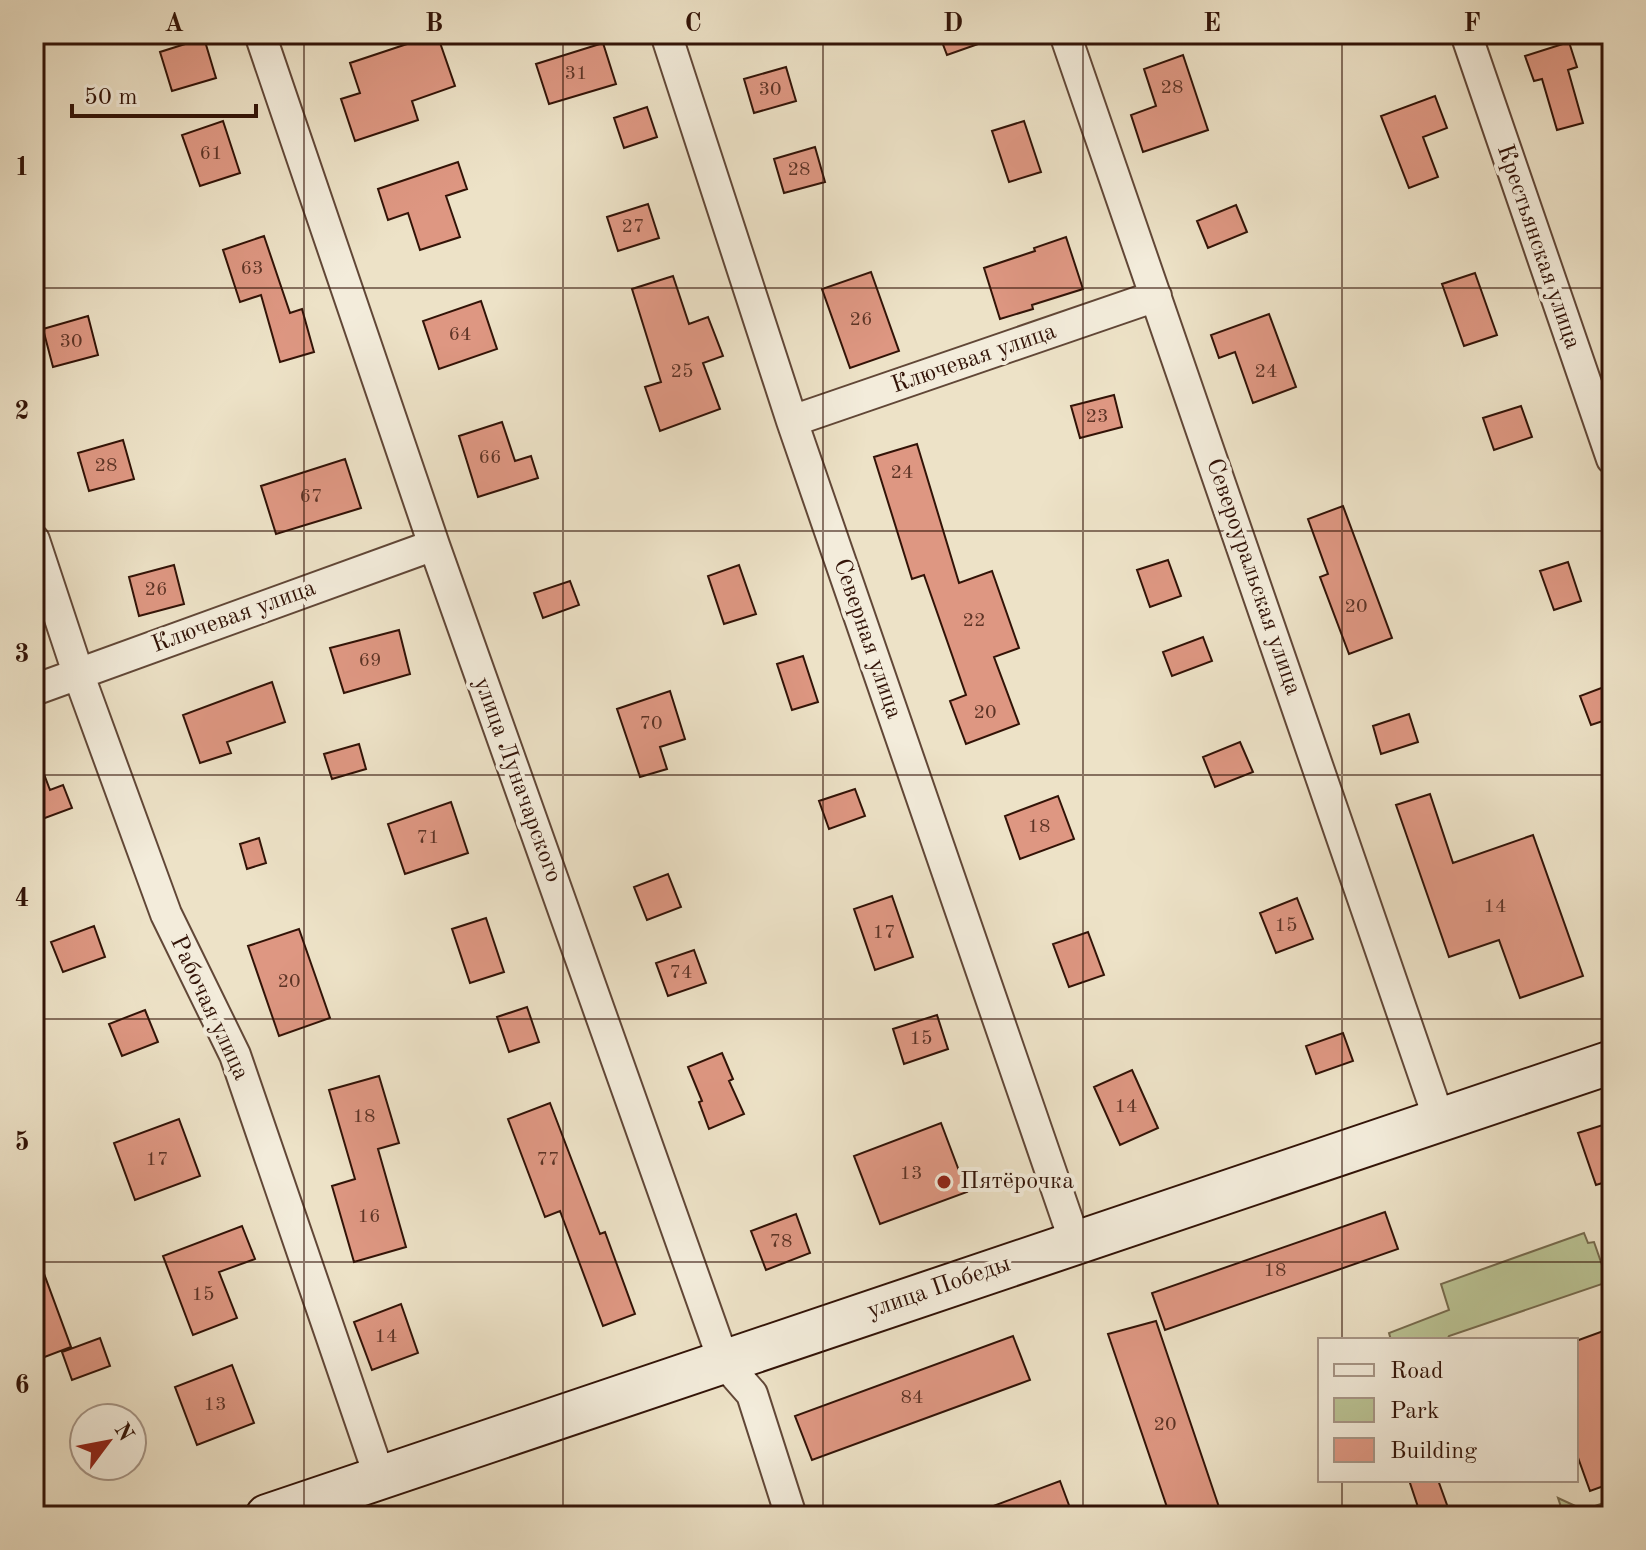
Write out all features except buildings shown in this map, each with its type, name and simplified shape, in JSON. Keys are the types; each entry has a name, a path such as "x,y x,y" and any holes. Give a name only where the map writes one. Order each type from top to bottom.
{"main road":[{"name":"улица Победы","path":"267,1516 1612,1062"}],"street":[{"name":"улица Луначарского","path":"260,34 434,545 724,1362 752,1394 791,1516"},
{"name":"Северная улица","path":"666,34 792,421 1075,1242"},
{"name":"Североуральская улица","path":"1065,34 1439,1119"},
{"name":"Крестьянская улица","path":"1466,34 1612,459"},
{"name":"Ключевая улица","path":"792,421 1156,296"},
{"name":"Рабочая улица","path":"34,540 78,673 166,914 235,1055 380,1478"},
{"name":"Ключевая улица","path":"34,690 434,545"}],"green space":[{"path":"1584,1233 1588,1243 1594,1242 1608,1282 1448,1338 1390,1338 1389,1333 1449,1310 1441,1284"},
{"path":"1558,1498 1584,1510 1612,1500 1612,1516 1564,1516"}],"place":[{"name":"Пятёрочка","path":"944,1182"}]}
